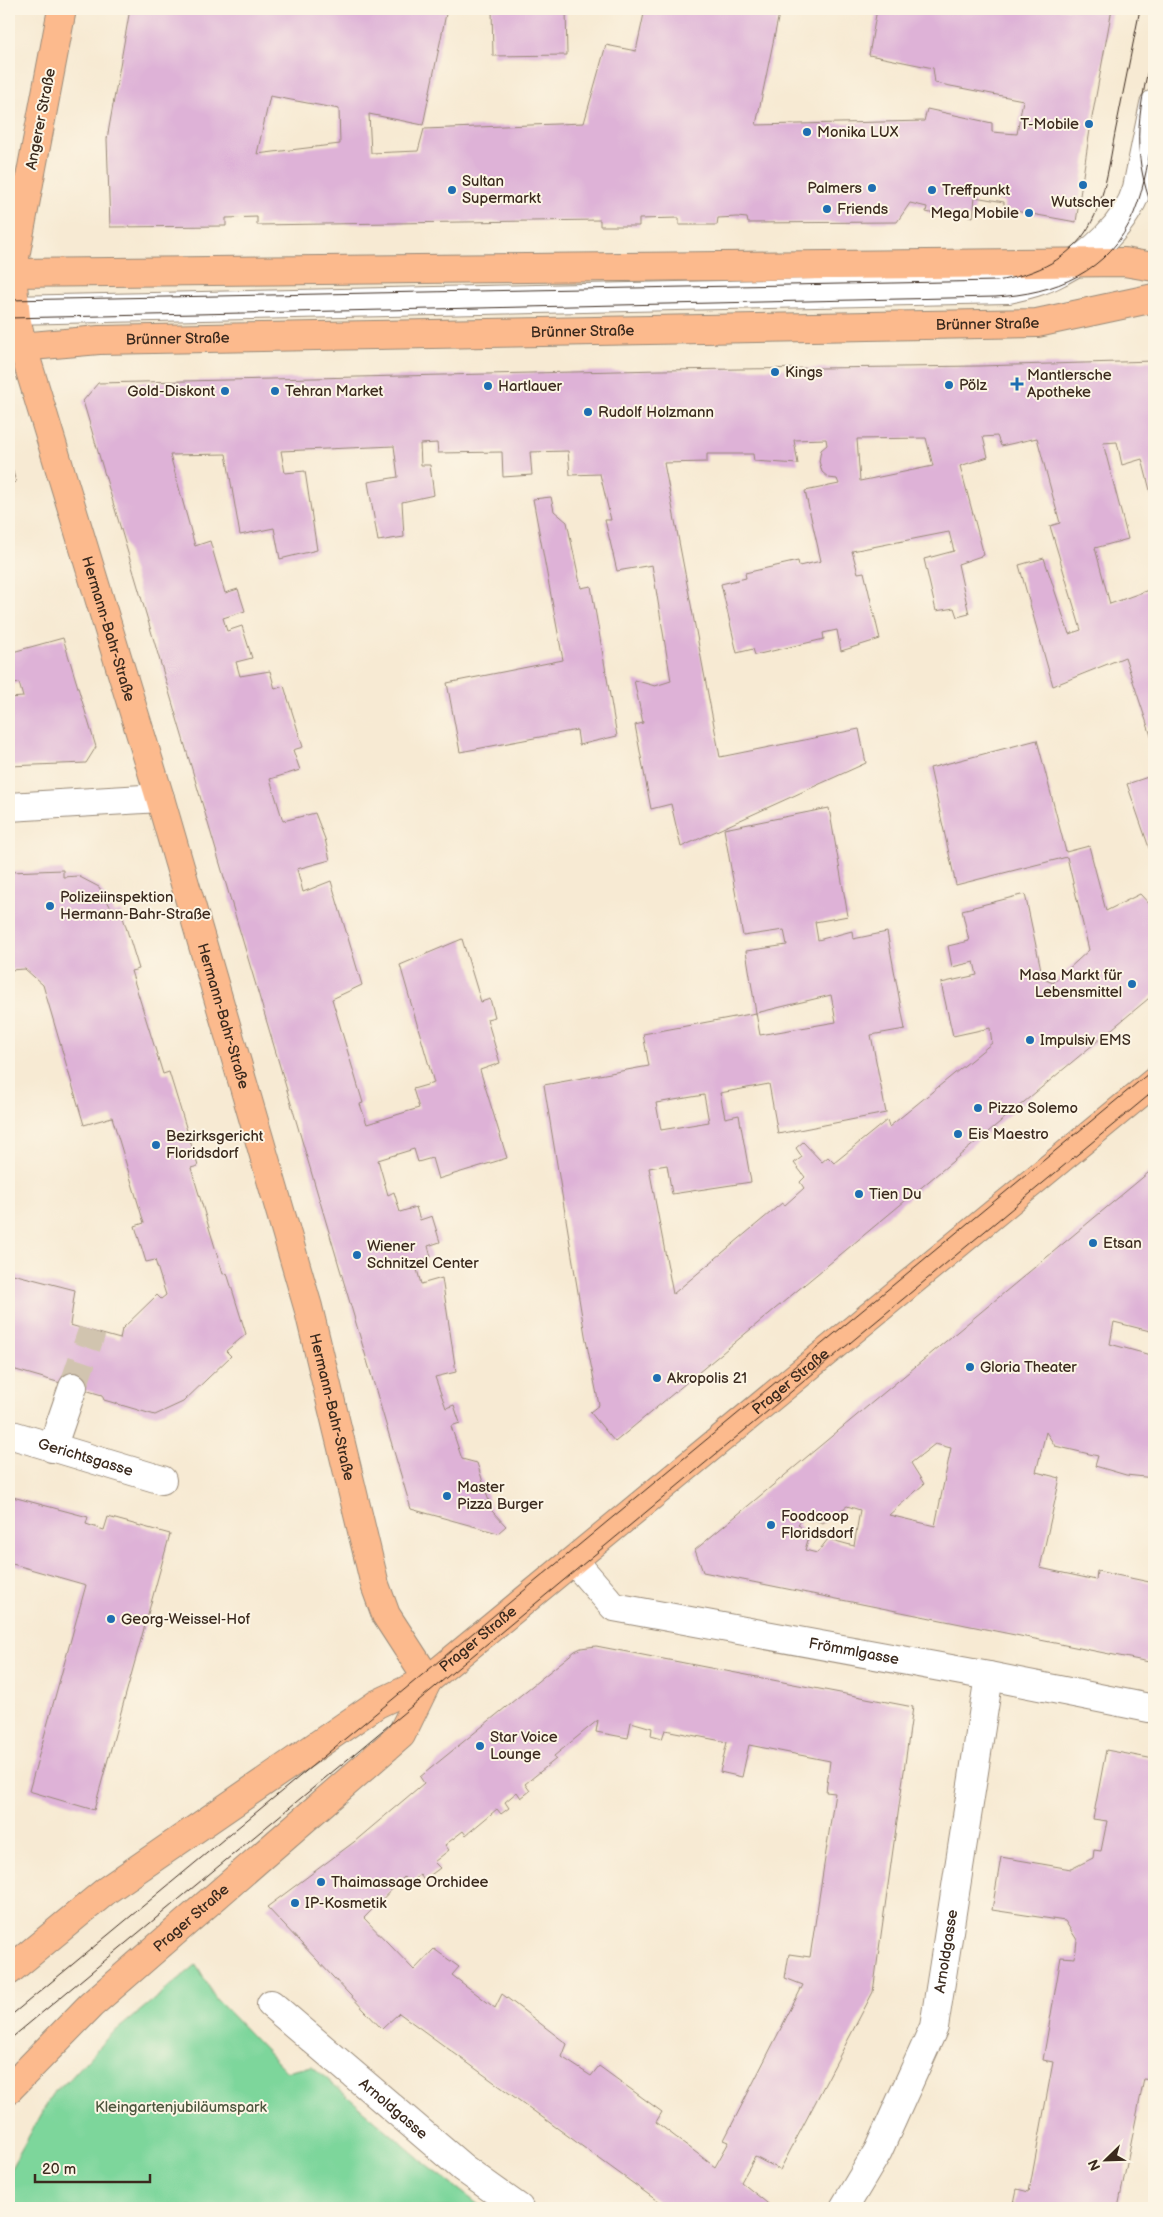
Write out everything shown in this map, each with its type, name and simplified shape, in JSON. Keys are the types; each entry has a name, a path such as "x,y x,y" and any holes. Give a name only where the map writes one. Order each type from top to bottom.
{"main road":[{"name":"Angerer Straße","path":"13,345 10,273 62,9"},
{"path":"10,273 1124,262 1154,267"},
{"name":"Brünner Straße","path":"13,345 99,340 1037,323 1154,298"},
{"name":"Hermann-Bahr-Straße","path":"13,345 160,798 308,1307 374,1585 386,1615 428,1680"},
{"name":"Prager Straße","path":"9,1971 107,1890 377,1704 428,1680 1154,1082"},
{"name":"Prager Straße","path":"9,2089 91,2005 401,1735 428,1680"}],"street":[{"path":"12,310 991,290 1031,284 1056,274 1075,263 1112,230 1126,213 1134,198 1154,104"},
{"path":"1145,151 1154,182"},
{"path":"9,807 160,798"},
{"path":"52,1448 73,1386"},
{"name":"Gerichtsgasse","path":"9,1434 162,1480"},
{"name":"Frömmlgasse","path":"574,1561 614,1607 989,1676 1154,1709"},
{"name":"Arnoldgasse","path":"844,2208 878,2151 934,2027 989,1676"},
{"name":"Arnoldgasse","path":"271,2004 463,2168 520,2208"}],"green space":[{"name":"Kleingartenjubiläumspark","path":"196,1965 216,1999 287,2072 312,2066 427,2165 483,2208 14,2208 11,2168 54,2091 70,2079 107,2038"}],"building":[{"path":"130,9 447,9 423,125 369,114 371,153 418,151 424,129 584,123 606,45 636,51 645,9 780,9 756,125 924,121 927,109 992,123 992,132 1017,134 1023,100 935,83 933,68 869,55 877,9 1112,9 1091,123 1076,222 1004,209 1004,202 975,197 973,217 955,213 954,218 926,212 927,207 910,203 897,222 748,223 747,218 737,217 718,218 717,225 679,225 679,218 639,219 639,226 600,226 600,220 257,225 257,217 226,218 226,226 110,227 107,139","holes":["270,96 339,109 340,144 257,154"]},
{"path":"492,9 566,9 567,55 493,56"},
{"path":"1154,361 1154,506 1142,459 1122,465 1117,442 1103,443 1128,539 1095,548 1110,604 1154,588 1154,745 1125,657 1053,686 1019,565 1044,558 1069,634 1081,630 1050,526 1060,523 1037,438 1001,446 997,436 983,437 988,457 960,466 984,555 958,564 969,614 957,617 954,608 936,611 924,559 954,551 949,532 852,551 858,573 864,572 880,639 841,651 837,630 823,633 824,639 755,655 753,649 737,653 721,584 746,578 745,573 798,561 799,566 821,561 805,491 839,484 837,479 829,478 822,472 819,461 821,450 827,445 826,439 794,440 798,464 754,461 753,454 707,454 707,462 664,463 720,757 859,729 866,763 681,847 671,804 651,809 635,725 643,723 634,680 655,686 671,681 652,565 617,571 605,520 611,520 600,474 570,475 568,451 530,452 532,475 503,477 502,452 438,453 437,443 420,444 421,465 430,465 434,495 402,502 404,537 378,541 368,482 398,477 394,446 281,451 285,473 305,471 317,550 280,559 274,528 240,535 226,454 170,455 195,546 210,541 225,593 238,589 245,611 223,618 227,631 242,626 252,658 236,662 240,676 270,671 275,689 284,686 303,747 293,750 300,770 270,779 283,821 315,813 325,839 330,860 297,869 303,892 331,881 362,985 332,999 363,1103 360,1104 367,1124 419,1108 413,1089 434,1083 400,965 462,939 481,1002 490,999 495,1017 487,1019 500,1063 480,1070 507,1158 438,1179 432,1158 418,1162 414,1149 378,1160 388,1195 394,1192 400,1212 416,1207 420,1220 432,1216 440,1242 428,1246 431,1257 415,1262 421,1284 442,1278 456,1372 435,1377 446,1408 454,1405 460,1423 451,1426 462,1459 477,1463 492,1511 506,1526 498,1533 411,1509 83,401 98,383 661,370 979,366","holes":["926,438 933,466 860,481 857,439"]},
{"path":"9,458 16,482 9,484"},
{"path":"551,497 554,511 567,522 581,588 591,586 617,736 579,745 577,730 460,752 447,683 563,660 533,499"},
{"path":"63,638 96,747 86,763 9,766 9,698 23,697 19,683 9,685 9,653"},
{"path":"1037,740 1066,852 1089,846 1106,911 1140,894 1154,907 1154,994 615,1442 590,1412 599,1405 585,1335 544,1085 649,1066 643,1034 756,1013 746,951 787,945 784,930 743,936 724,829 829,808 848,916 815,922 818,940 852,931 853,939 887,932 905,1029 871,1035 886,1113 778,1134 769,1084 720,1093 725,1118 739,1115 751,1182 672,1194 667,1165 649,1168 673,1294 782,1203 785,1205 804,1188 800,1182 805,1177 794,1163 802,1157 796,1148 803,1142 822,1162 828,1157 834,1163 887,1120 889,1127 992,1043 990,1028 953,1036 941,983 977,975 974,962 952,967 948,946 969,941 962,910 1025,894 1043,979 1053,983 1089,950 1067,857 956,885 930,768","holes":["831,995 836,1022 760,1035 756,1013","704,1095 709,1122 661,1130 656,1103"]},
{"path":"1154,775 1154,862 1127,784"},
{"name":"Bezirksgericht Floridsdorf","path":"63,870 63,877 78,876 99,887 114,913 121,911 139,969 131,971 163,1074 169,1072 198,1166 191,1168 223,1274 227,1273 246,1334 226,1351 231,1356 183,1402 155,1415 104,1400 102,1395 9,1368 9,1273 75,1290 70,1325 120,1339 122,1329 157,1295 161,1299 166,1295 155,1260 146,1262 135,1226 144,1223 112,1117 84,1125 43,985 25,969 9,970 9,872"},
{"path":"1154,1168 1154,1332 1114,1322 1110,1344 1154,1356 1154,1478 1126,1475 1095,1466 1098,1456 1055,1446 1046,1432 1036,1472 1060,1478 1040,1568 1096,1580 1097,1571 1154,1583 1154,1663 703,1572 695,1550","holes":["935,1444 951,1448 935,1526 889,1515 924,1484 911,1463","847,1506 860,1510 854,1546 828,1539 817,1553 805,1550 808,1540 798,1524 805,1516 823,1523"]},
{"name":"Georg-Weissel-Hof","path":"9,1496 88,1517 86,1524 104,1530 108,1517 170,1534 94,1810 29,1791 86,1585 9,1563"},
{"path":"596,1646 913,1707 873,1992 780,2170 755,2157 741,2182 771,2208 667,2208 399,2013 382,2029 267,1907 354,1842 424,1783 420,1777 581,1648","holes":["598,1720 596,1732 628,1738 631,1722 652,1728 651,1736 662,1739 665,1730 727,1742 720,1772 742,1777 749,1745 830,1761 826,1792 835,1793 810,1957 789,1954 785,1978 803,1985 724,2140 729,2142 715,2167 656,2122 662,2112 599,2066 591,2076 562,2057 567,2044 502,1994 495,2008 452,1975 459,1967 434,1949 414,1970 364,1918 404,1877 409,1884 420,1875 424,1880 440,1868 434,1862 449,1850 445,1845 463,1831 466,1835 497,1809 501,1814 509,1808 505,1802 517,1792 521,1798 530,1791 525,1784 556,1759 554,1756"]},
{"path":"1106,1750 1154,1759 1154,2058 1150,2080 1144,2079 1118,2208 1013,2208 1017,2189 1029,2192 1053,2062 1043,2060 1061,1957 1075,1958 1077,1940 1065,1921 992,1910 1001,1857 1071,1869 1093,1858 1094,1850 1101,1851 1107,1821 1093,1819"}],"tunnel":[{"path":"73,1387 92,1331"}],"tram line":[{"path":"9,300 997,281 1022,275 1057,260 1077,243 1092,222 1105,183 1140,9"},
{"path":"1154,41 1144,87 1139,127 1141,167 1154,213"},
{"path":"9,318 1017,295 1059,285 1095,265 1110,251 1124,233 1138,203 1154,127"},
{"path":"9,2017 1154,1069"},
{"path":"9,2040 1154,1091"}],"place":[{"name":"T-Mobile","path":"1089,124"},
{"name":"Monika LUX","path":"807,132"},
{"name":"Wutscher","path":"1083,185"},
{"name":"Palmers","path":"872,188"},
{"name":"Sultan Supermarkt","path":"452,190"},
{"name":"Treffpunkt","path":"932,190"},
{"name":"Friends","path":"827,209"},
{"name":"Mega Mobile","path":"1029,213"},
{"name":"Kings","path":"775,372"},
{"name":"Mantlersche Apotheke","path":"1017,384"},
{"name":"Pölz","path":"949,385"},
{"name":"Hartlauer","path":"488,386"},
{"name":"Gold-Diskont","path":"225,391"},
{"name":"Tehran Market","path":"275,391"},
{"name":"Rudolf Holzmann","path":"588,412"},
{"name":"Polizeiinspektion Hermann-Bahr-Straße","path":"50,906"},
{"name":"Masa Markt für Lebensmittel","path":"1132,984"},
{"name":"Impulsiv EMS","path":"1030,1040"},
{"name":"Pizzo Solemo","path":"978,1108"},
{"name":"Eis Maestro","path":"958,1134"},
{"name":"Bezirksgericht Floridsdorf","path":"156,1145"},
{"name":"Tien Du","path":"859,1194"},
{"name":"Etsan","path":"1093,1243"},
{"name":"Wiener Schnitzel Center","path":"357,1255"},
{"name":"Gloria Theater","path":"970,1367"},
{"name":"Akropolis 21","path":"657,1378"},
{"name":"Master Pizza Burger","path":"447,1496"},
{"name":"Foodcoop Floridsdorf","path":"771,1525"},
{"name":"Georg-Weissel-Hof","path":"111,1619"},
{"name":"Star Voice Lounge","path":"480,1746"},
{"name":"Thaimassage Orchidee","path":"321,1882"},
{"name":"IP-Kosmetik","path":"295,1903"}]}
